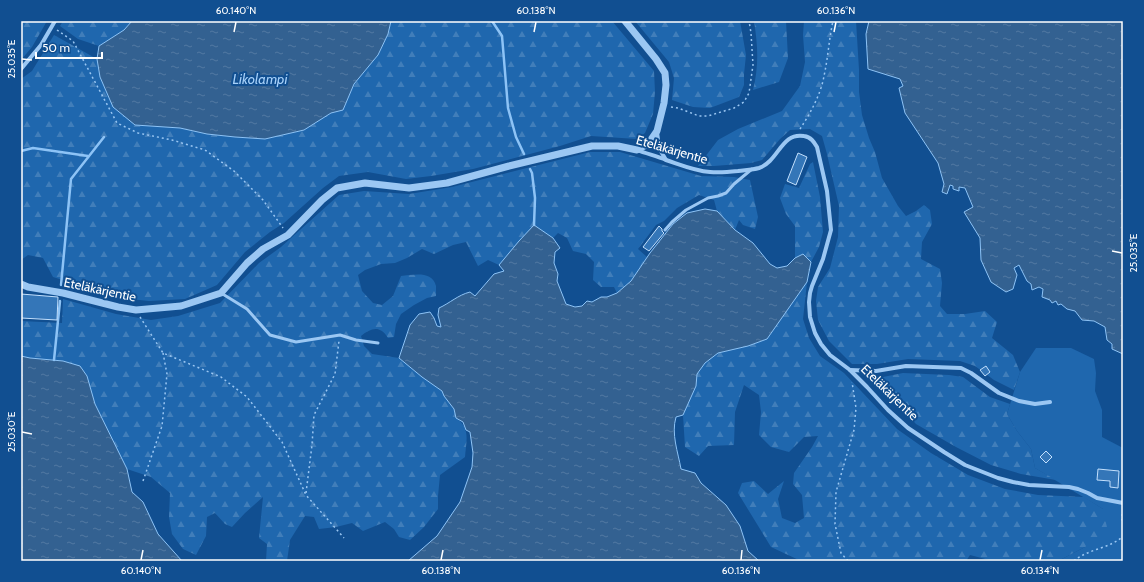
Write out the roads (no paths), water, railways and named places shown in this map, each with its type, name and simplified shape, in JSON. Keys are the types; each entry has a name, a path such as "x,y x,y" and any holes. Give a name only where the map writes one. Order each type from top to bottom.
{"street":[{"path":"21,69 41,45 55,21"},
{"path":"625,21 656,59 665,73 666,85 657,131 659,148 666,160"},
{"path":"637,150 648,144 657,131"},
{"name":"Eteläkärjentie","path":"21,284 28,287 62,293 136,310 181,306 221,293 247,263 263,249 288,235 322,200 337,188 365,183 409,188 447,183 592,146 618,146 637,150 687,168 721,173 764,166 774,157 785,143 795,135 808,137 817,147 827,191 831,230 823,259 810,294 810,317 815,333 821,344 830,355 850,370 888,410 908,428 966,465 998,478 1013,482 1029,485 1069,487 1078,489 1097,498 1123,504"},
{"path":"850,370 876,371 906,366 961,368 971,373 999,393 1019,401 1035,404 1050,402"}],"lane":[{"path":"665,230 686,210 708,198 726,193 752,169"},
{"path":"221,293 246,309 270,335 296,342 340,335 356,340 378,343"}],"water":[{"name":"Likolampi","path":"132,21 391,21 388,34 378,55 354,84 343,110 331,113 304,130 265,139 207,134 180,128 135,125 113,107 100,77 97,59 99,46 124,30"},
{"path":"869,21 1123,21 1123,354 1112,349 1112,344 1107,340 1105,327 1094,321 1082,320 1075,311 1067,309 1061,304 1058,305 1056,301 1052,303 1050,300 1042,297 1043,289 1039,287 1032,290 1031,284 1027,281 1019,265 1014,268 1017,275 1013,289 1006,292 991,282 981,260 980,238 964,212 973,207 965,188 959,187 959,191 953,189 953,186 950,185 947,194 942,192 944,184 938,163 905,113 899,88 903,86 900,79 868,69 866,34"},
{"path":"705,209 717,211 735,230 753,243 770,264 777,268 787,266 795,258 803,254 811,262 807,282 767,339 748,346 718,353 705,363 697,374 696,386 683,415 676,417 674,430 681,469 695,473 701,483 726,505 740,526 748,551 759,561 408,561 437,536 460,502 472,467 473,453 470,432 466,430 463,422 456,418 454,409 442,391 399,358 410,325 419,314 430,312 437,326 441,327 438,315 439,308 466,293 470,292 475,296 494,274 504,271 499,265 534,225 553,238 560,248 555,252 554,263 558,274 557,281 566,304 575,307 582,306 587,301 592,302 601,297 607,297 617,293 631,281 650,253 673,224 687,213"},
{"path":"21,356 63,361 80,366 87,376 95,404 127,469 132,492 143,502 158,534 182,561 21,561"}],"waterway":[{"path":"492,21 502,36 508,108 516,137 524,154"},
{"path":"61,285 71,179 104,137"},
{"path":"21,151 33,148 88,156"},
{"path":"530,169 532,173 535,198 534,225"},
{"path":"54,360 60,301"}]}
